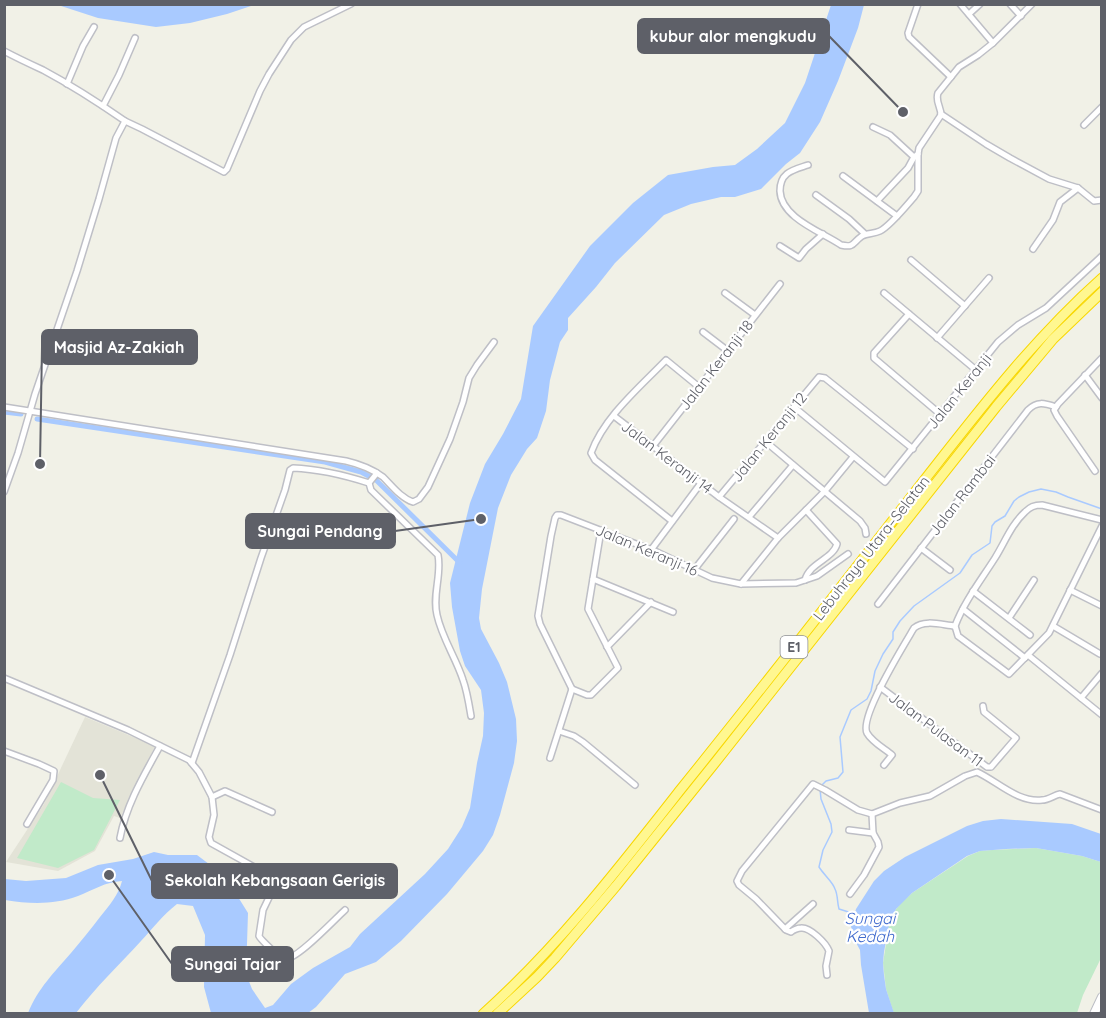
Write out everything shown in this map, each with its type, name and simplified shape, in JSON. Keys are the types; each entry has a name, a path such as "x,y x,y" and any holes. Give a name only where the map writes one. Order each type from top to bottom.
{"highway":[{"name":"Lebuhraya Utara–Selatan","path":"483,1014 545,954 612,877 976,414 1036,343 1101,278"},
{"name":"Lebuhraya Utara–Selatan","path":"497,1014 541,972 610,893 977,429 1048,345 1101,292"}],"main road":[{"path":"1094,1014 1101,997"}],"street":[{"path":"4,51 67,84 124,121 224,172 265,81 291,40 304,27 351,4"},
{"path":"918,4 908,33 909,37 951,76"},
{"path":"960,4 993,43"},
{"path":"969,14 980,4"},
{"path":"1010,4 1021,16"},
{"path":"1032,4 993,43 959,67 951,76 937,95 936,99 941,114 986,144 1043,176 1078,188 1094,201 1101,200"},
{"path":"67,84 83,46 94,27"},
{"path":"103,106 135,38"},
{"path":"1084,125 1101,107"},
{"path":"877,201 908,168 941,114"},
{"path":"4,492 75,279 116,138 124,121"},
{"path":"808,165 789,172 783,178 780,184 781,198 785,208 794,216 848,247 865,234 879,232 897,216 918,191 916,156 890,135 873,127"},
{"path":"843,176 897,216"},
{"path":"1033,249 1053,220 1060,202 1078,188"},
{"path":"816,195 865,234"},
{"path":"780,246 799,258 824,234"},
{"name":"Jalan Keranji","path":"854,458 886,482 1008,333 1046,308 1101,256"},
{"path":"911,260 965,306"},
{"path":"937,338 989,278"},
{"name":"Jalan Keranji 18","path":"653,446 780,284"},
{"path":"725,293 755,315"},
{"path":"884,293 976,370"},
{"path":"909,314 874,353 875,360 940,414"},
{"path":"703,332 728,351"},
{"path":"4,407 346,461 361,465 373,479 413,502 419,500 428,487 450,439 469,378 494,342"},
{"path":"1095,471 1054,410 1101,358"},
{"path":"672,521 595,460 592,451 614,416 666,360 699,387"},
{"path":"1085,375 1101,398"},
{"name":"Jalan Keranji 12","path":"719,497 819,377 825,378 913,449"},
{"name":"Jalan Rambai","path":"878,604 1028,410 1038,403 1056,407"},
{"path":"741,584 778,538 854,458 794,407"},
{"name":"Jalan Keranji 14","path":"614,416 719,497 778,538"},
{"path":"766,442 860,521 866,534"},
{"path":"749,517 793,465"},
{"path":"192,763 287,485 290,470 298,468 373,479"},
{"path":"373,479 369,487 374,493 438,555 436,613 464,682 471,716"},
{"path":"651,550 701,483"},
{"path":"1101,520 1042,505 1033,506 1026,511 1011,527 963,609 955,626 958,636 1009,674 1053,626 1101,526"},
{"path":"805,580 809,571 834,551 837,544 806,510"},
{"name":"Jalan Keranji 16","path":"572,689 537,616 557,515 651,550 712,578 741,584 796,583 805,580"},
{"path":"694,570 734,519"},
{"path":"550,758 572,689 591,695 618,668 588,609 601,531"},
{"path":"921,548 950,570"},
{"path":"805,580 848,554"},
{"path":"593,579 673,612"},
{"path":"1009,618 1034,580"},
{"path":"1070,590 1101,606"},
{"path":"973,591 1030,635"},
{"path":"607,647 651,602"},
{"path":"963,609 1101,715"},
{"path":"884,765 892,755 868,735 866,730 880,687 914,628 925,623 955,626"},
{"path":"1053,626 1100,654"},
{"path":"1081,698 1101,673"},
{"path":"4,678 128,730 192,763 212,797 214,815 209,840 211,843 276,880 263,910 259,935 261,941 274,950 280,958 288,958 303,950 345,910"},
{"name":"Jalan Pulasan 11","path":"880,687 987,767 993,766 1016,738 984,712 982,706"},
{"path":"559,731 583,742 635,785"},
{"path":"120,838 125,816 141,779 160,746"},
{"path":"4,751 54,771 53,780 27,824"},
{"path":"827,975 826,966 830,951 827,945 806,929 798,928 791,932 785,929 738,884 737,879 810,786 814,784 858,810 872,814 900,803 930,796 974,772 1024,797 1042,800 1060,794 1100,807"},
{"path":"212,797 225,791 272,812"},
{"path":"850,894 862,879 878,850 878,842 873,833 872,814"},
{"path":"849,830 873,833"},
{"path":"785,929 813,904"}],"shaded area":[{"path":"85,717 155,746 120,818 114,816 95,851 58,871 6,862 44,804"}],"green space":[{"path":"61,782 93,798 120,800 94,850 58,868 17,858"},
{"path":"1036,848 1082,856 1101,862 1101,958 1077,1013 894,1014 886,989 883,963 889,925 896,909 912,893 968,856 980,851"}],"water":[{"path":"58,5 254,5 190,23 156,27 98,18"},
{"path":"831,5 864,5 838,81 820,122 800,153 761,189 735,197 721,197 691,204 664,215 615,263 568,318 568,330 560,342 550,380 546,411 537,438 527,449 511,475 498,508 482,589 479,618 481,629 507,682 516,719 517,741 514,763 500,815 493,835 483,851 447,894 401,941 376,962 345,974 308,1013 211,1013 204,987 205,935 193,906 177,904 76,1013 28,1013 47,981 110,904 119,891 122,881 69,899 33,903 5,900 5,879 26,881 66,878 98,865 133,859 154,852 168,855 197,855 225,876 248,913 246,974 252,989 265,1008 273,1005 291,984 313,968 350,947 360,934 425,874 448,849 462,827 470,808 483,736 484,713 481,690 465,666 460,651 450,583 470,503 485,464 521,399 533,326 590,246 633,203 668,175 735,165 757,149 785,123 805,83"},
{"name":"Sungai Kedah","path":"1001,819 1072,824 1101,834 1101,862 1082,856 1036,848 980,851 967,856 912,893 896,909 889,925 883,963 886,989 894,1013 869,1013 860,950 853,937 851,926 856,909 874,881 905,857 967,826"}],"waterway":[{"path":"4,412 21,414"},
{"path":"37,419 325,462 361,472 376,480 460,563"},
{"path":"822,785 826,781 838,778 843,772 840,737 851,710 867,699 875,671 900,621 914,606 960,573 972,555 990,543 992,526 1005,516 1014,501 1029,492 1041,489 1056,492 1102,509"},
{"path":"820,789 832,832 823,850 819,867 834,886 839,909 855,914"}],"place":[{"name":"kubur alor mengkudu","path":"903,112"},
{"name":"Masjid Az-Zakiah","path":"40,464"},
{"name":"Sungai Pendang","path":"481,519"},
{"name":"Sekolah Kebangsaan Gerigis","path":"100,775"},
{"name":"Sungai Tajar","path":"109,875"}]}
